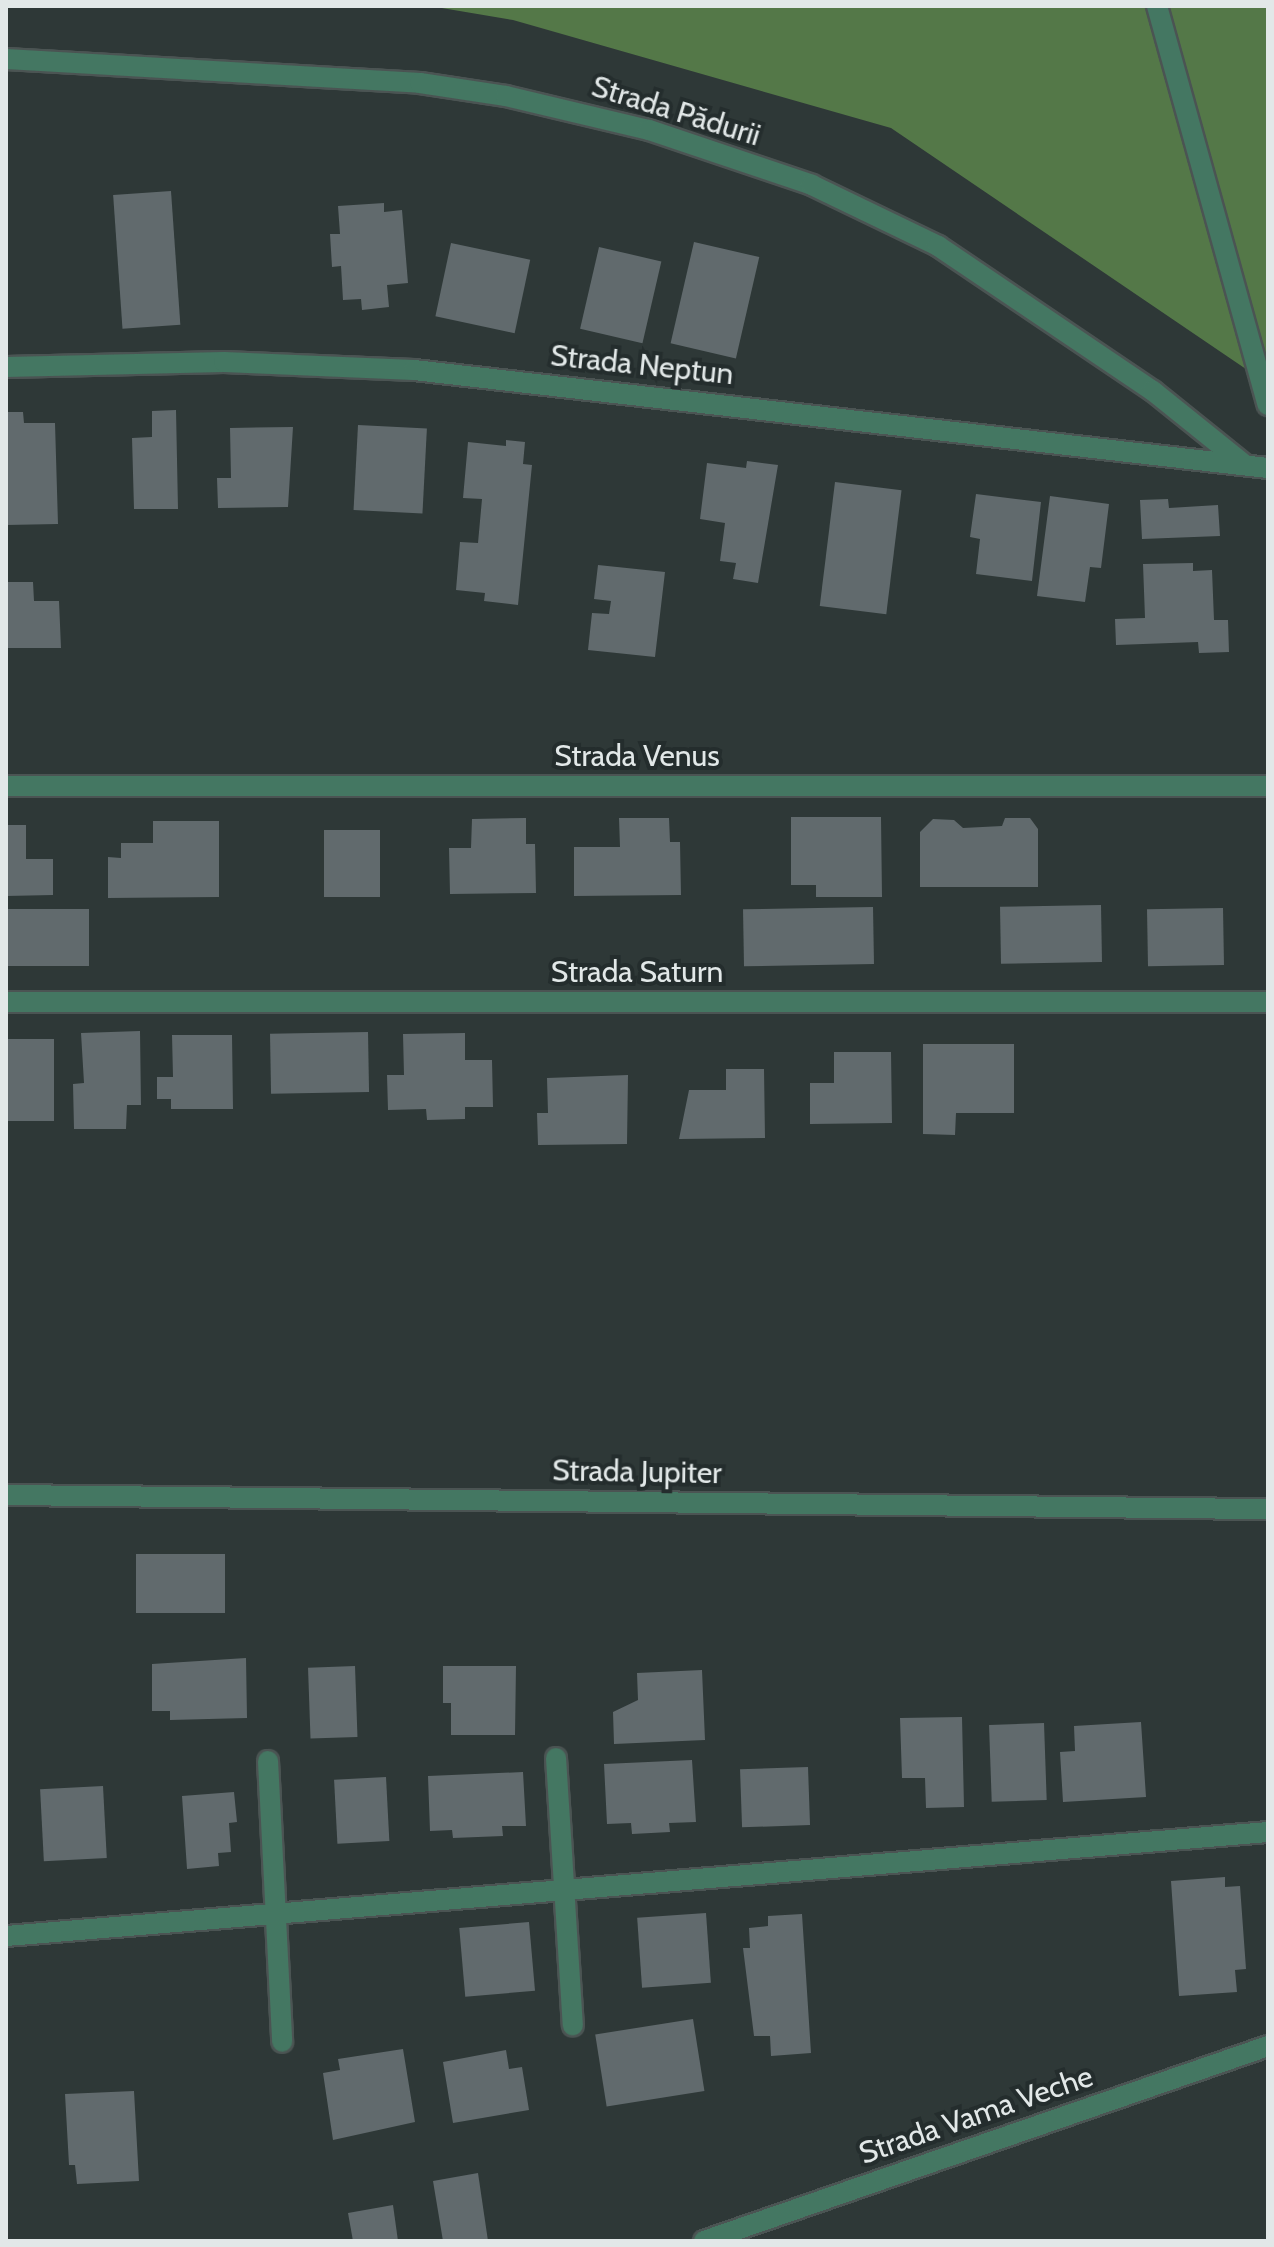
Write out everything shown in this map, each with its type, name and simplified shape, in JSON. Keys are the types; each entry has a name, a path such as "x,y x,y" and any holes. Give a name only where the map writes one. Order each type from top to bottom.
{"street":[{"path":"1157,6 1268,405"},
{"name":"Strada Pădurii","path":"6,59 420,83 506,96 649,130 812,185 938,246 1153,391 1245,465"},
{"name":"Strada Neptun","path":"6,367 224,362 414,370 1268,468"},
{"name":"Strada Venus","path":"6,786 1268,786"},
{"name":"Strada Saturn","path":"6,1002 1268,1002"},
{"name":"Strada Jupiter","path":"6,1495 1268,1509"},
{"path":"556,1758 573,2025"},
{"path":"268,1761 282,2042"},
{"path":"6,1936 1268,1832"},
{"name":"Strada Vama Veche","path":"704,2241 1268,2046"}],"green space":[{"path":"430,6 1268,6 1268,384 891,128 513,20"}],"building":[{"path":"171,191 180,325 122,329 113,195"},
{"path":"384,203 384,212 402,210 408,283 387,285 389,307 362,310 361,299 343,300 341,266 332,267 330,234 340,234 338,206"},
{"path":"694,242 759,257 736,358 671,343"},
{"path":"451,243 530,260 515,333 435,316"},
{"path":"599,247 661,261 642,343 580,329"},
{"path":"176,410 178,509 134,509 132,438 152,437 152,411"},
{"path":"6,412 23,412 24,423 55,423 58,524 6,525"},
{"path":"358,425 427,429 422,513 354,510"},
{"path":"293,427 288,507 218,508 217,478 231,478 230,428"},
{"path":"506,440 525,442 523,464 532,465 518,605 484,601 485,593 456,590 460,542 478,543 482,499 463,498 468,442 506,446"},
{"path":"747,461 778,465 758,583 733,579 736,563 720,561 725,523 700,519 707,463 746,468"},
{"path":"835,482 902,490 886,614 820,606"},
{"path":"976,494 1041,502 1032,581 976,574 980,539 970,537"},
{"path":"1050,496 1109,504 1101,568 1090,567 1085,602 1037,596"},
{"path":"1168,499 1169,508 1218,505 1220,536 1142,539 1140,500"},
{"path":"1193,563 1193,571 1212,570 1214,620 1228,620 1229,652 1199,653 1198,642 1116,645 1115,619 1145,618 1143,564"},
{"path":"598,565 665,572 655,657 588,650 592,613 609,614 611,601 594,599"},
{"path":"6,582 33,582 34,601 59,601 61,648 6,648"},
{"path":"791,817 881,817 882,897 816,897 816,885 791,885"},
{"path":"526,818 526,844 535,844 536,893 450,894 449,848 471,848 472,819"},
{"path":"619,818 669,818 670,842 680,842 681,895 574,896 574,847 620,847"},
{"path":"1005,818 1030,818 1038,829 1038,887 920,887 920,832 933,819 954,820 963,828 1002,826"},
{"path":"153,821 219,821 219,897 108,898 108,857 121,858 121,843 153,843"},
{"path":"6,825 26,825 26,859 53,859 53,895 6,896"},
{"path":"324,830 380,830 380,897 324,897"},
{"path":"1101,905 1102,962 1001,964 1000,907"},
{"path":"873,907 874,964 744,966 743,909"},
{"path":"1223,908 1224,965 1148,966 1147,909"},
{"path":"6,909 89,909 89,966 6,966"},
{"path":"140,1031 141,1105 127,1105 126,1129 74,1129 73,1084 84,1083 81,1033"},
{"path":"368,1032 369,1092 271,1094 270,1034"},
{"path":"465,1033 465,1060 492,1060 493,1107 465,1107 465,1119 427,1120 426,1109 388,1110 387,1075 404,1075 403,1034"},
{"path":"172,1035 232,1035 233,1109 171,1109 171,1099 157,1099 157,1077 173,1077"},
{"path":"6,1039 54,1039 54,1121 6,1121"},
{"path":"923,1044 1014,1044 1014,1113 956,1113 955,1135 923,1134"},
{"path":"834,1052 891,1052 892,1123 810,1124 810,1083 834,1083"},
{"path":"726,1069 764,1069 765,1138 679,1139 689,1090 726,1090"},
{"path":"628,1075 627,1144 538,1145 537,1113 548,1113 547,1078"},
{"path":"136,1554 225,1554 225,1613 136,1613"},
{"path":"246,1658 247,1718 170,1720 170,1711 152,1711 152,1664"},
{"path":"355,1666 357,1737 311,1739 308,1668"},
{"path":"443,1666 516,1666 515,1735 451,1735 451,1703 443,1703"},
{"path":"702,1670 705,1740 614,1744 613,1712 638,1700 637,1673"},
{"path":"962,1717 964,1807 926,1808 925,1778 902,1778 900,1718"},
{"path":"1141,1722 1146,1797 1063,1802 1060,1752 1075,1751 1074,1726"},
{"path":"1044,1723 1047,1800 992,1802 989,1725"},
{"path":"692,1760 696,1822 669,1823 670,1832 632,1834 631,1823 607,1824 604,1764"},
{"path":"808,1767 810,1825 742,1827 740,1769"},
{"path":"523,1772 526,1826 502,1826 503,1836 453,1838 452,1830 430,1831 428,1776"},
{"path":"386,1777 389,1841 337,1844 334,1780"},
{"path":"103,1786 107,1858 44,1861 40,1789"},
{"path":"234,1792 237,1822 229,1823 231,1852 218,1853 219,1866 187,1869 182,1796"},
{"path":"1225,1877 1225,1887 1240,1886 1246,1969 1235,1970 1237,1992 1179,1996 1171,1881"},
{"path":"706,1913 711,1983 642,1988 637,1918"},
{"path":"802,1914 811,2053 771,2056 770,2036 754,2036 743,1948 750,1948 749,1928 768,1926 768,1916"},
{"path":"529,1922 535,1991 465,1997 459,1928"},
{"path":"693,2019 704,2091 607,2107 595,2034"},
{"path":"403,2049 415,2122 333,2140 323,2073 340,2070 338,2059"},
{"path":"506,2050 509,2069 522,2067 529,2110 453,2123 443,2062"},
{"path":"134,2091 139,2181 77,2184 75,2165 69,2165 65,2094"},
{"path":"478,2173 488,2241 443,2241 433,2181"},
{"path":"393,2205 398,2241 353,2241 348,2213"}]}
